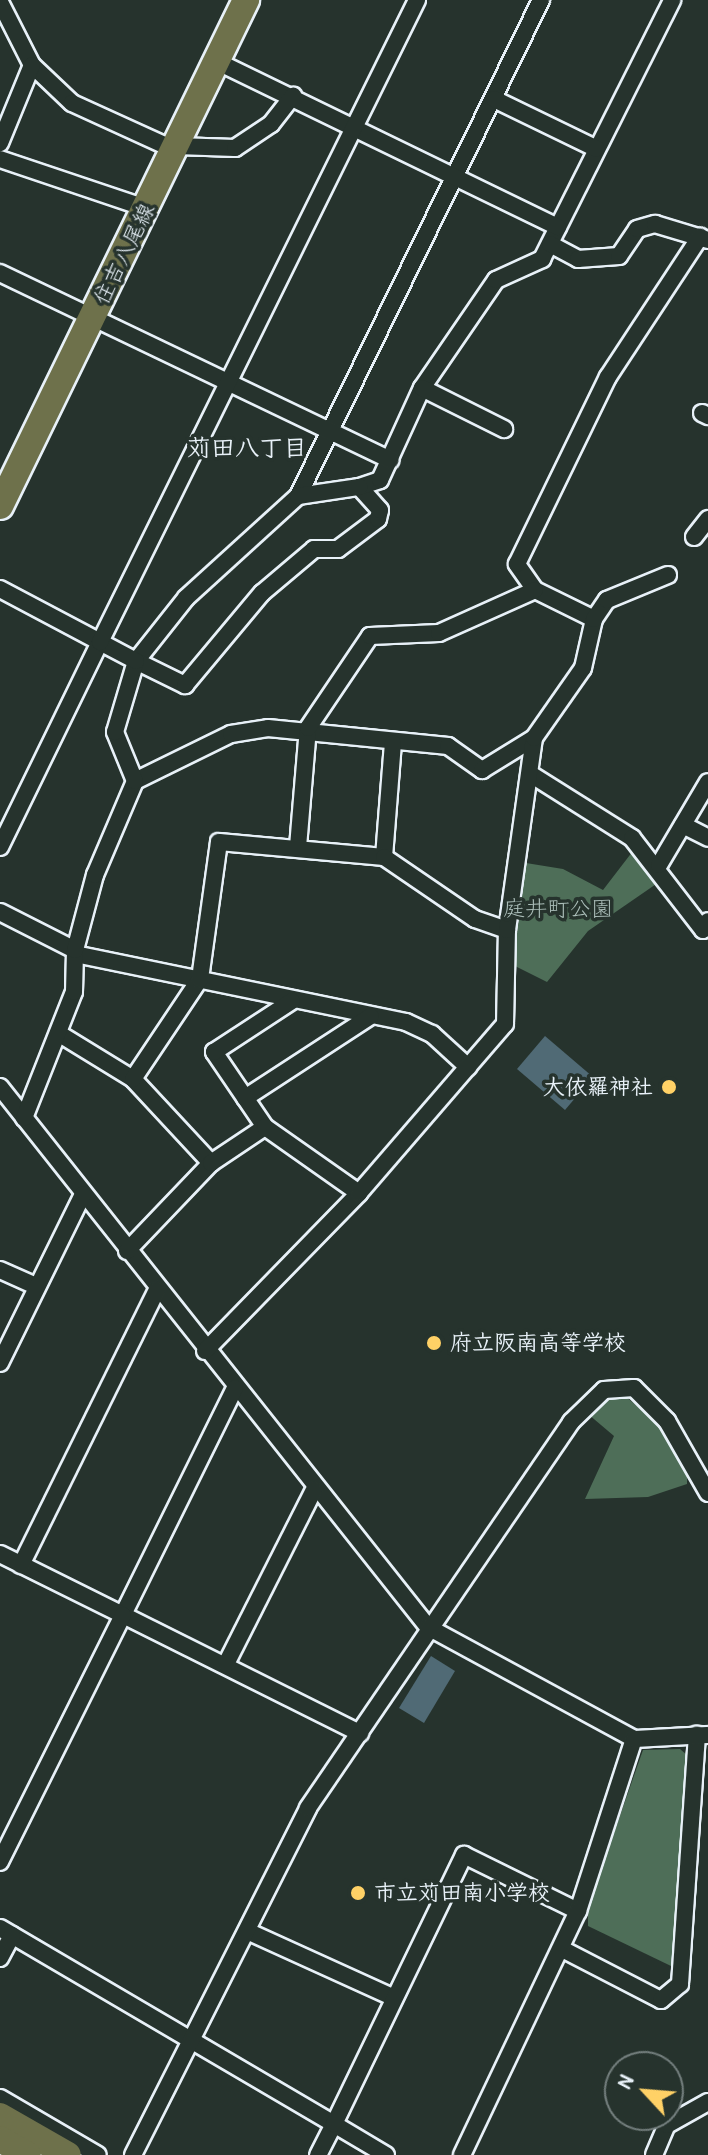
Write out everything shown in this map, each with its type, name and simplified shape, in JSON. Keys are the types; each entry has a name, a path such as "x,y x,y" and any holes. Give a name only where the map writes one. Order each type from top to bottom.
{"main road":[{"name":"住吉八尾線","path":"0,506 246,0"},
{"path":"0,2116 68,2155"},
{"path":"0,2139 28,2155"}],"street":[{"path":"0,847 223,381 417,0"},
{"path":"135,781 115,732 136,661 228,555 298,496 541,0"},
{"path":"298,496 359,487 380,480 422,388 496,280 542,259 672,0"},
{"path":"0,2 32,65 72,103 176,148 235,148 271,124 293,96"},
{"path":"218,62 354,124 558,227"},
{"path":"0,143 32,65"},
{"path":"494,99 597,149"},
{"path":"0,159 146,208"},
{"path":"550,244 578,259 619,256 637,229 655,224 704,238 573,442 517,564 535,590 594,619"},
{"path":"0,273 95,315 223,381 391,460"},
{"path":"422,388 504,429"},
{"path":"0,589 185,685 273,584 314,549 338,549 378,519 380,510 359,487"},
{"path":"694,537 708,519"},
{"path":"24,1118 74,992 75,952 95,875 135,781 231,734 308,728 393,743 448,746 482,770 534,738 583,668 594,619 607,600 668,575"},
{"path":"298,847 308,728 370,636 439,633 535,590"},
{"path":"205,1351 359,1193 505,1024 507,930 532,775 534,738"},
{"path":"384,857 393,743"},
{"path":"532,775 632,838 659,865 703,930 708,921"},
{"path":"659,865 708,782"},
{"path":"683,825 708,838"},
{"path":"133,1079 200,979 219,842 384,857 475,919 507,930"},
{"path":"0,912 75,952 371,1016 432,1034 468,1067"},
{"path":"292,1001 214,1052 265,1127 359,1193"},
{"path":"245,1098 371,1016"},
{"path":"58,1033 133,1079 211,1163"},
{"path":"1,1093 24,1118 314,1490 428,1627 634,1739 703,1735 680,1984 661,2000 564,1950"},
{"path":"127,1251 211,1163 265,1127"},
{"path":"0,1363 83,1194"},
{"path":"0,1270 36,1286"},
{"path":"21,1565 157,1290"},
{"path":"0,1862 235,1388"},
{"path":"133,2155 308,1808 428,1627 571,1422 604,1390 634,1388 667,1421 708,1493"},
{"path":"226,1664 314,1490"},
{"path":"0,1554 360,1733"},
{"path":"462,2155 564,1950 634,1739"},
{"path":"318,2155 464,1855 578,1911"},
{"path":"0,1958 6,1931 386,2155"},
{"path":"247,1931 395,1998"},
{"path":"0,2098 98,2155"},
{"path":"654,2155 667,2125 708,2102"}],"green space":[{"name":"庭井町公園","path":"636,847 662,880 588,931 547,982 513,965 526,863 563,869 603,890"},
{"path":"624,1395 660,1426 687,1465 687,1484 648,1497 585,1499 614,1436 588,1414 604,1398"},
{"path":"680,1749 688,1756 671,1966 588,1926 588,1907 643,1750"}],"water":[{"path":"545,1036 593,1077 565,1110 517,1069"},
{"path":"431,1656 455,1671 424,1723 399,1708"}],"place":[{"name":"大依羅神社","path":"669,1087"},
{"name":"府立阪南高等学校","path":"434,1343"},
{"name":"市立苅田南小学校","path":"358,1893"}],"district":[{"name":"苅田八丁目","path":"247,448"}]}
